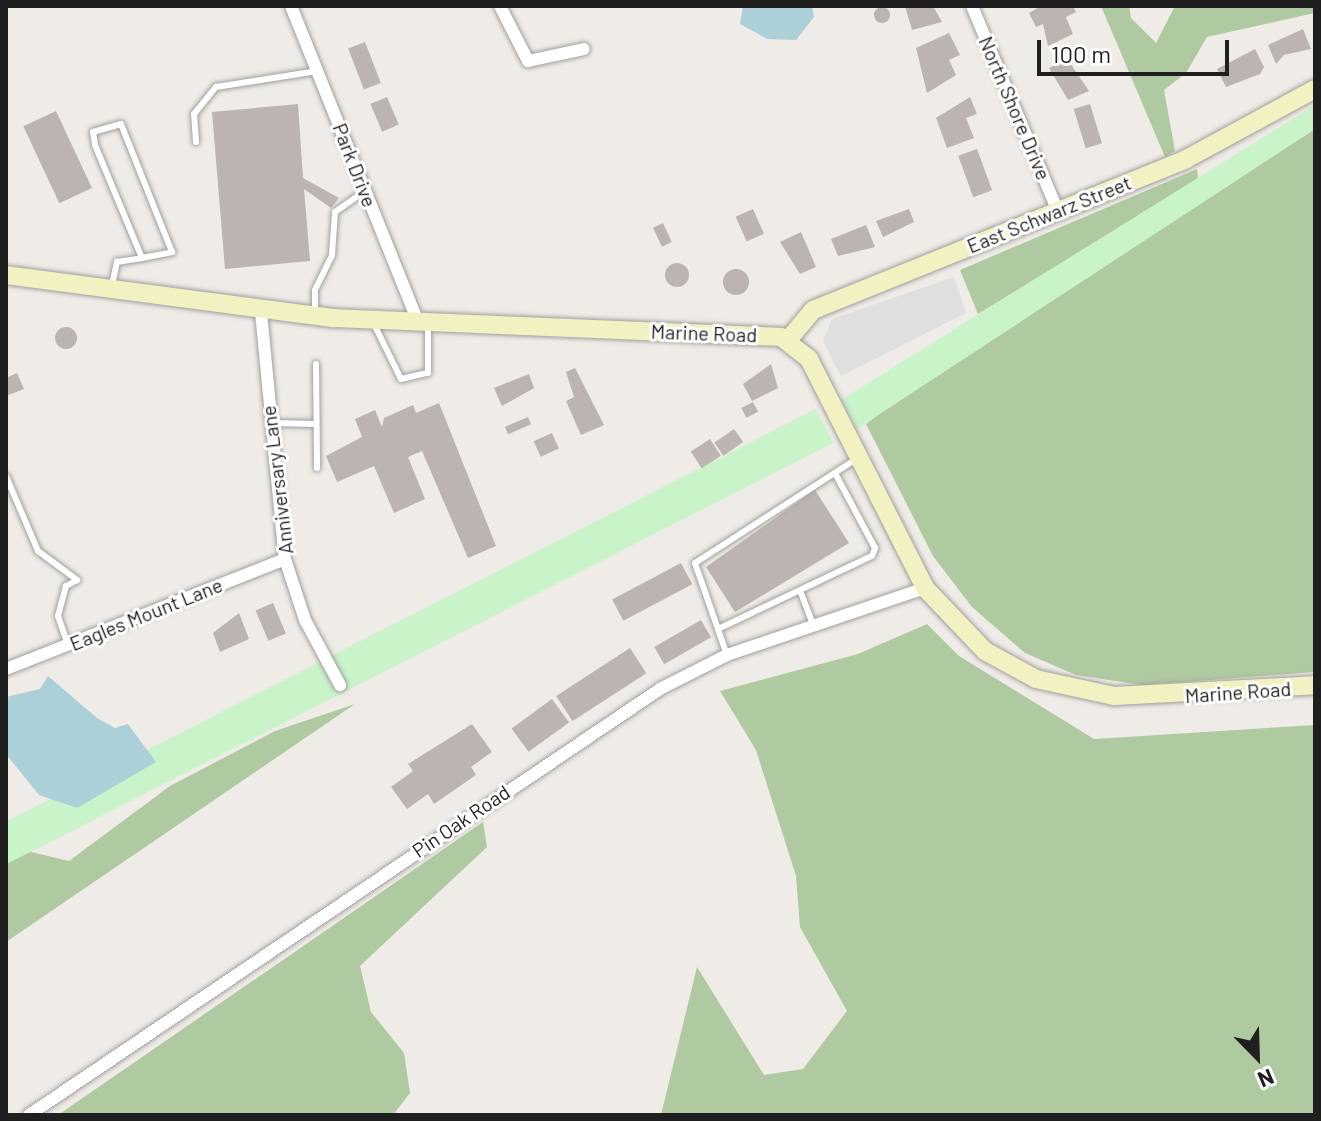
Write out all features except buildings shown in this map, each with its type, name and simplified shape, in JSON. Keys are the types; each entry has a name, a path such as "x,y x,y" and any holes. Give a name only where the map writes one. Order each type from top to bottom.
{"main road":[{"name":"East Schwarz Street","path":"788,340 813,310 1245,133 1315,89"},
{"name":"Marine Road","path":"6,275 111,293 315,317 424,325 788,340 809,359 925,588 985,651 1061,687 1152,698 1315,685"}],"street":[{"name":"Park Drive","path":"291,6 365,191 424,325"},
{"path":"500,6 528,61 584,49"},
{"name":"North Shore Drive","path":"972,6 1057,209"},
{"name":"Anniversary Lane","path":"261,312 269,422 285,559 305,620 340,685"},
{"name":"Eagles Mount Lane","path":"6,669 285,559"},
{"name":"Pin Oak Road","path":"29,1115 506,790 660,689 727,655 925,588"}],"lane":[{"path":"196,142 194,114 216,87 318,71"},
{"path":"111,293 117,262 142,258 172,252 121,124 93,132 95,145 142,258"},
{"path":"315,317 335,212 365,191"},
{"path":"373,321 401,379 428,373 424,325"},
{"path":"316,364 317,468"},
{"path":"269,422 316,424"},
{"path":"727,655 695,563 858,458"},
{"path":"718,629 801,593 875,548 835,473"},
{"path":"6,476 38,551 77,580 66,586 58,616 68,646"},
{"path":"801,593 813,624"}],"green space":[{"path":"1101,6 1129,6 1131,18 1156,43 1175,6 1315,6 1315,13 1207,37 1186,73 1164,90 1175,151 1165,157"},
{"path":"1315,105 1315,129 857,429 841,400"},
{"path":"1315,129 1315,672 1142,685 1076,675 1025,653 972,607 933,556 866,424 935,372"},
{"path":"1197,169 1198,179 978,314 960,270"},
{"path":"816,409 833,443 6,864 6,822"},
{"path":"927,624 959,656 1094,739 1315,725 1315,1115 661,1115 697,967 764,1075 803,1069 847,1011 800,927 796,876 756,750 720,691 858,654"},
{"path":"355,704 6,942 6,853 18,849 69,861 170,786 275,731"},
{"path":"483,822 487,847 360,966 371,1012 404,1053 410,1093 393,1115 58,1115"}],"shaded area":[{"path":"954,277 966,313 841,376 823,341 832,319"}],"water":[{"path":"743,6 812,6 814,17 796,40 767,39 740,24"},
{"path":"48,676 97,718 115,728 128,724 156,762 77,808 39,795 6,754 6,697 40,689"}]}
